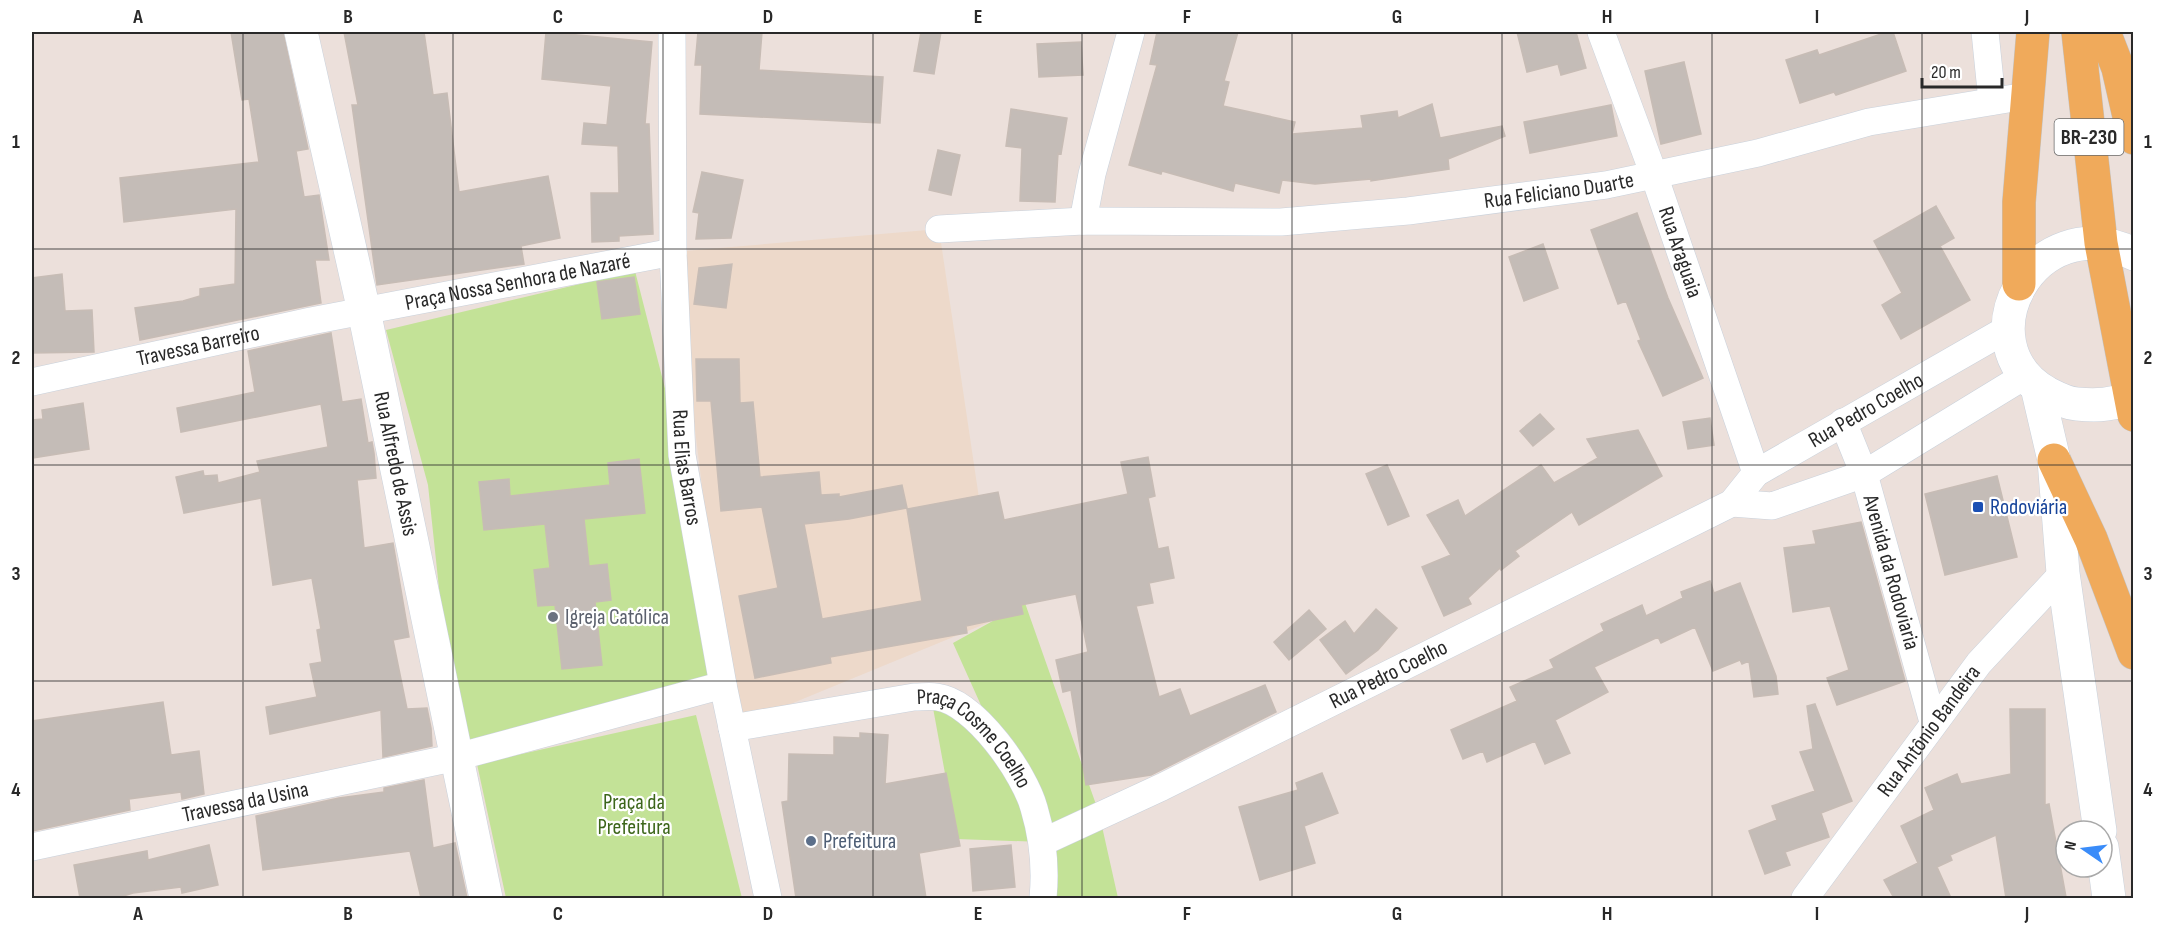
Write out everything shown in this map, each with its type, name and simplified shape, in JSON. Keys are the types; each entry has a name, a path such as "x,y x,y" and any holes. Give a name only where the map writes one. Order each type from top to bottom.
{"main road":[{"path":"2019,284 2019,202 2033,32"},
{"name":"BR-230","path":"2078,32 2101,243 2133,402"},
{"path":"2104,32 2129,92 2133,138"},
{"path":"2054,460 2091,539 2133,653"}],"street":[{"name":"Rua Alfredo de Assis","path":"301,32 364,311 486,898"},
{"name":"Rua Elias Barros","path":"672,32 673,252 682,455 723,685 768,898"},
{"path":"1083,221 1092,174 1131,32"},
{"name":"Rua Araguaia","path":"1601,32 1654,175 1756,472"},
{"path":"1985,32 1992,101"},
{"name":"Rua Feliciano Duarte","path":"939,229 1083,221 1293,221 1408,211 1510,198 1654,175 1758,153 1869,122 2026,96"},
{"path":"2098,819 2063,573 2054,460 2031,381 2014,353 2009,328 2010,311 2019,284 2040,260 2069,245 2101,243 2133,254"},
{"name":"Praça Nossa Senhora de Nazaré","path":"364,311 673,252"},
{"name":"Travessa Barreiro","path":"32,382 364,311"},
{"name":"Rua Pedro Coelho","path":"1042,842 1162,787 1732,503 1756,472 2009,328"},
{"path":"2031,381 2066,403 2099,406 2133,402"},
{"path":"1732,503 1772,506 1864,474 2031,381"},
{"name":"Avenida da Rodoviaria","path":"1843,422 1864,474 1933,722"},
{"name":"Rua Antônio Bandeira","path":"1805,898 1933,722 1979,663 2063,573"},
{"path":"457,757 723,685"},
{"name":"Praça Cosme Coelho","path":"732,728 881,702 939,697 977,719 994,739 1034,805 1042,842 1045,875 1042,898"},
{"name":"Travessa da Usina","path":"32,847 457,757"},
{"path":"2106,879 2109,898"}],"shaded area":[{"path":"939,229 997,619 732,728 673,252"}],"green space":[{"path":"635,271 682,455 723,685 457,757 428,485 386,330"},
{"path":"1025,603 1099,813 1118,898 1034,898 1042,842 957,839 931,697 977,719 1037,830 953,643"},
{"name":"Praça da Prefeitura","path":"696,715 742,898 506,898 477,764"}],"building":[{"path":"231,32 283,32 308,149 296,151 304,197 319,195 329,260 315,260 321,303 140,340 135,308 183,301 200,296 200,289 235,284 236,209 124,222 120,178 259,162 249,99 242,100"},
{"path":"344,32 424,32 433,95 447,93 459,192 548,176 560,238 521,246 524,264 377,285 352,105 358,105"},
{"path":"546,32 652,42 645,124 649,124 653,234 619,236 619,241 592,242 591,193 619,193 618,146 582,144 584,123 607,125 611,86 542,79"},
{"path":"698,32 762,32 759,70 883,77 880,123 700,114 702,65 695,65"},
{"path":"921,32 941,32 934,74 914,71"},
{"path":"1157,32 1238,32 1224,81 1229,82 1223,106 1295,122 1292,134 1363,128 1361,116 1397,111 1398,118 1432,104 1440,138 1502,126 1505,136 1448,159 1449,169 1371,181 1371,179 1315,184 1282,180 1279,193 1235,183 1233,191 1162,171 1161,174 1129,165 1157,65 1150,64"},
{"path":"1517,32 1576,32 1586,68 1561,75 1558,64 1527,72"},
{"path":"1893,32 1906,71 1836,95 1834,92 1800,103 1786,60 1817,50 1819,55"},
{"path":"1081,42 1083,75 1039,77 1037,44"},
{"path":"1684,62 1701,134 1661,144 1645,71"},
{"path":"1611,105 1617,136 1530,153 1524,122"},
{"path":"1011,109 1067,118 1061,154 1058,153 1055,202 1020,201 1022,148 1006,146"},
{"path":"938,150 960,155 951,195 929,190"},
{"path":"702,172 743,180 731,238 696,239 699,213 693,212"},
{"path":"1936,206 1954,238 1940,246 1970,300 1901,339 1882,305 1902,293 1874,241"},
{"path":"1637,213 1668,298 1703,378 1663,396 1638,341 1641,340 1626,301 1618,304 1591,230"},
{"path":"1543,244 1558,288 1524,301 1509,257"},
{"path":"732,264 726,308 694,304 699,268"},
{"path":"62,274 65,311 92,310 94,352 32,353 32,278"},
{"path":"634,277 640,314 602,319 597,282"},
{"path":"331,333 342,402 361,399 368,443 372,442 374,453 376,478 357,480 364,548 393,543 409,637 393,640 407,709 427,708 431,728 432,746 383,757 381,710 270,734 266,707 317,697 310,664 322,662 317,630 321,629 312,578 273,585 261,498 184,513 176,477 203,471 204,476 217,475 218,483 260,472 257,461 328,447 321,404 181,432 177,408 255,392 248,351"},
{"path":"696,359 739,359 740,403 753,402 760,477 819,472 821,495 839,494 839,497 902,485 907,508 849,519 804,524 822,619 922,601 907,509 998,492 1004,520 1128,494 1121,462 1148,457 1155,496 1148,498 1158,549 1168,547 1174,578 1149,583 1153,603 1136,606 1159,697 1180,689 1190,716 1265,685 1276,712 1151,775 1086,785 1071,690 1063,692 1056,660 1088,652 1076,594 1021,605 1023,614 966,626 967,633 830,657 831,663 755,678 739,596 778,588 762,507 721,511 711,401 697,401"},
{"path":"83,403 89,449 32,458 32,420 43,419 42,410"},
{"path":"1540,414 1554,429 1533,446 1520,431"},
{"path":"1710,418 1714,445 1688,449 1683,422"},
{"path":"1638,430 1662,476 1579,525 1572,512 1515,551 1519,556 1501,570 1500,568 1468,598 1471,604 1444,616 1422,567 1451,555 1427,515 1458,500 1465,516 1541,465 1554,483 1598,458 1587,439"},
{"path":"639,459 645,513 584,519 589,566 607,564 611,600 595,602 602,665 562,669 555,605 538,606 534,570 550,568 545,524 484,530 479,482 509,479 510,496 610,485 608,463"},
{"path":"1387,465 1409,516 1388,525 1366,474"},
{"path":"1997,476 2017,557 1945,575 1925,494"},
{"path":"1861,522 1905,681 1837,705 1827,678 1849,670 1830,606 1793,612 1784,548 1816,544 1813,531"},
{"path":"1710,581 1714,593 1740,583 1776,676 1778,694 1754,697 1749,661 1742,664 1740,660 1713,671 1695,627 1661,643 1658,637 1594,667 1608,692 1555,720 1570,753 1545,764 1535,741 1487,762 1483,751 1463,759 1451,730 1517,701 1510,687 1554,668 1550,660 1604,631 1601,624 1642,605 1646,616 1683,598 1681,592"},
{"path":"1376,609 1397,628 1378,650 1346,674 1320,640 1345,621 1354,634"},
{"path":"1309,610 1326,629 1289,660 1274,642"},
{"path":"163,702 171,755 199,751 204,794 182,799 181,792 129,799 130,810 32,831 32,721"},
{"path":"1815,704 1852,801 1821,813 1829,837 1785,852 1790,865 1765,874 1749,831 1777,820 1772,806 1815,791 1800,752 1813,749 1807,706"},
{"path":"2010,709 2045,709 2045,805 2049,804 2054,831 2054,879 2063,879 2066,897 2006,898 1996,835 1950,855 1952,860 1937,867 1951,898 1894,898 1884,880 1918,863 1901,826 1934,810 1925,788 1957,774 1961,784 2011,774"},
{"path":"860,733 888,735 885,784 946,773 960,846 919,853 926,898 796,898 782,802 788,801 789,754 834,755 834,737 860,738"},
{"path":"1322,773 1338,813 1304,826 1315,863 1260,880 1239,807 1298,790 1296,783"},
{"path":"424,780 433,848 455,843 467,898 421,898 410,851 263,870 256,816 339,798 384,792 384,788"},
{"path":"209,845 218,885 182,893 181,887 133,893 117,898 80,898 74,865 147,851 148,860"},
{"path":"1011,845 1015,887 973,891 970,849"}],"place":[{"name":"Rodoviária","path":"1978,507"},
{"name":"Igreja Católica","path":"553,617"},
{"name":"Prefeitura","path":"811,841"}]}
